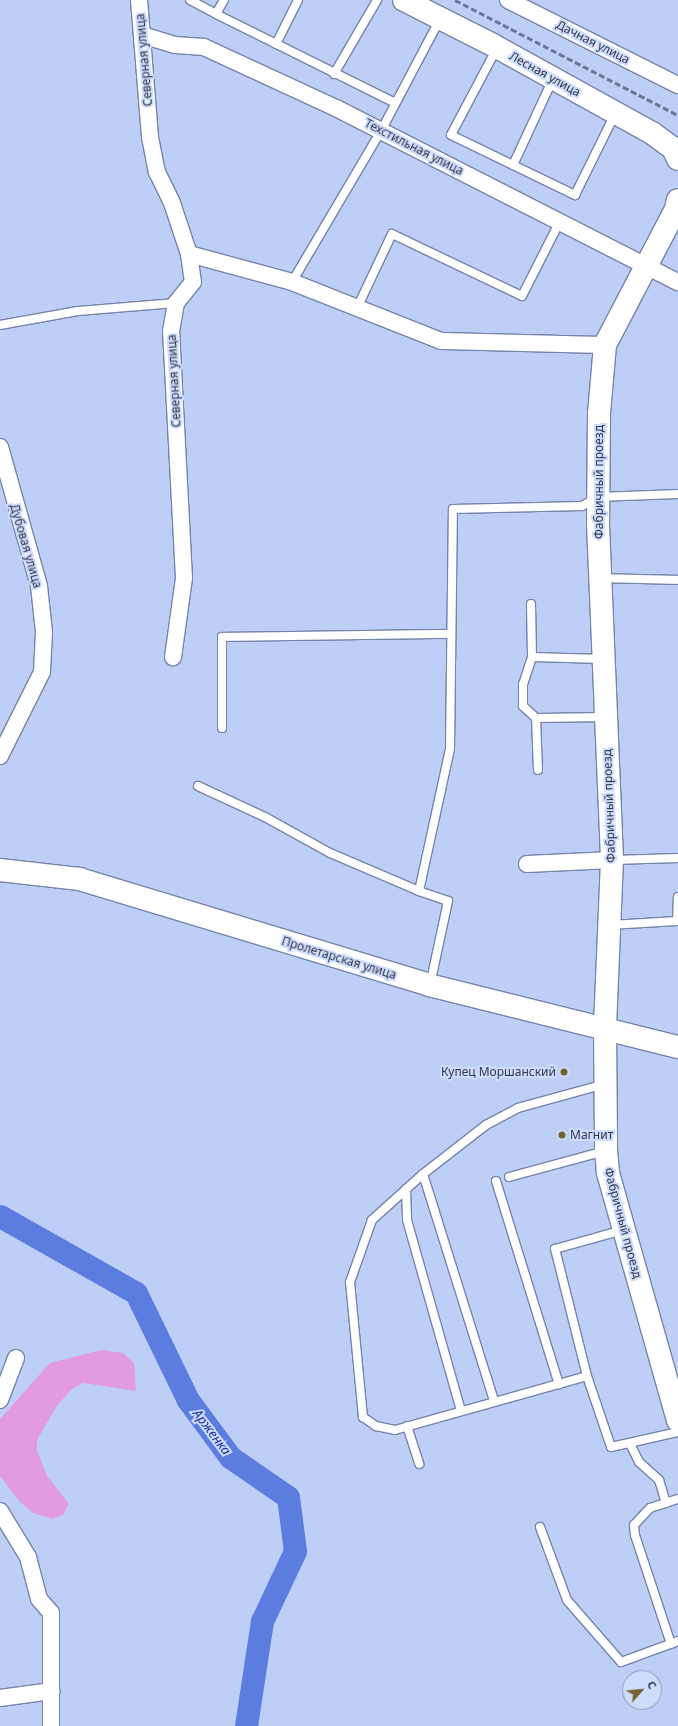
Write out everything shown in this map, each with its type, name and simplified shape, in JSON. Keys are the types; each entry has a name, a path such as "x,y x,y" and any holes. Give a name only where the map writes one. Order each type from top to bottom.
{"street":[{"name":"Северная улица","path":"139,0 150,137 157,172 172,203 189,254 193,282 176,303 171,330 184,578 173,657"},
{"name":"Лесная улица","path":"404,0 497,48 652,133 673,148 678,159"},
{"name":"Дачная улица","path":"508,0 678,85"},
{"name":"Техстильная улица","path":"142,34 174,45 204,47 381,131 646,264 678,282"},
{"name":"Фабричный проезд","path":"678,200 676,209 605,345 599,413 598,497 612,860 605,1028 606,1150 608,1173 678,1420"},
{"path":"189,254 292,282 441,341 605,345"},
{"name":"Дубовая улица","path":"0,447 39,586 44,632 42,672 0,756"},
{"path":"527,864 612,860"},
{"name":"Пролетарская улица","path":"0,870 79,879 429,985 678,1047"},
{"path":"0,1400 16,1358"},
{"path":"0,1511 28,1557 39,1598 51,1613 51,1726"},
{"path":"0,1698 52,1691"}],"lane":[{"path":"190,0 334,74 395,103"},
{"path":"216,14 224,0"},
{"path":"276,44 298,0"},
{"path":"334,74 377,0"},
{"path":"292,282 381,131 440,18"},
{"path":"497,48 451,135 575,195 615,113"},
{"path":"513,165 553,79"},
{"path":"357,308 392,234 522,296 560,221"},
{"path":"0,325 78,311 176,303"},
{"path":"419,892 450,749 453,509 582,506 598,497 678,494"},
{"path":"600,578 678,580"},
{"path":"531,604 532,657 523,684 523,706 536,718 606,717"},
{"path":"222,728 222,637 451,634"},
{"path":"532,657 604,659"},
{"path":"536,718 538,770"},
{"path":"198,786 265,817 330,853 419,892 448,901 429,985"},
{"path":"612,860 678,858"},
{"path":"609,926 677,921 678,897"},
{"path":"587,1376 395,1430 376,1426 363,1417 350,1282 372,1220 423,1174 486,1125 518,1108 606,1084"},
{"path":"509,1177 606,1150"},
{"path":"423,1174 494,1401"},
{"path":"496,1181 558,1384"},
{"path":"406,1189 406,1220 461,1411"},
{"path":"624,1230 554,1249 587,1376 611,1447 630,1444 678,1432"},
{"path":"407,1426 419,1464"},
{"path":"630,1444 640,1462 659,1480 666,1503"},
{"path":"540,1527 567,1600 621,1662 674,1643 634,1535 634,1525 650,1508 678,1499"}],"shaded area":[{"path":"101,1350 123,1353 134,1363 136,1391 83,1383 72,1389 56,1407 37,1440 37,1451 47,1476 69,1504 63,1515 52,1519 33,1513 20,1502 0,1476 0,1419 50,1363"}],"waterway":[{"name":"Арженка","path":"0,1216 136,1293 188,1400 230,1457 288,1497 295,1551 262,1621 246,1726"}],"railway":[{"path":"455,0 678,115"}],"place":[{"name":"Купец Моршанский","path":"564,1072"},
{"name":"Магнит","path":"562,1135"}]}
